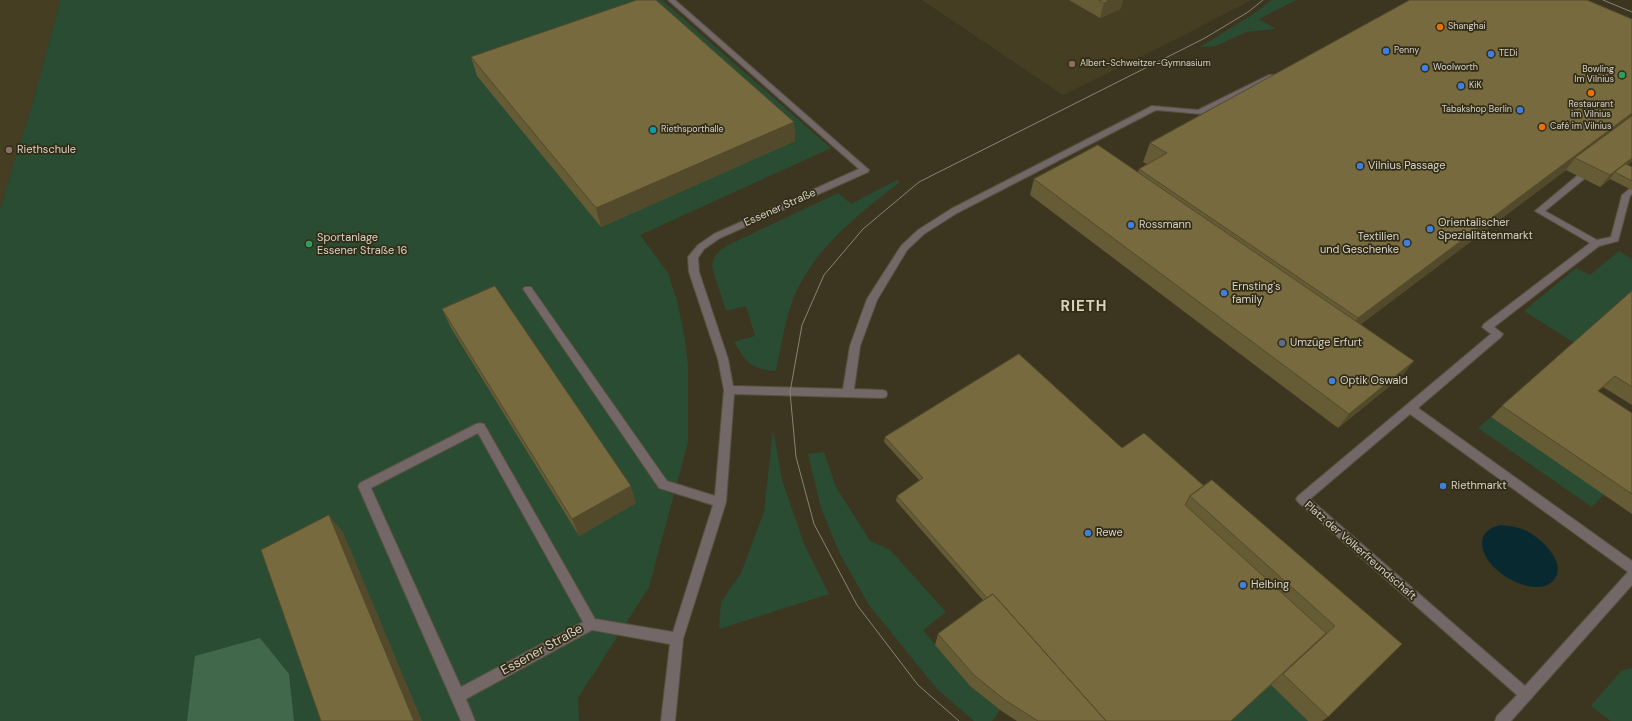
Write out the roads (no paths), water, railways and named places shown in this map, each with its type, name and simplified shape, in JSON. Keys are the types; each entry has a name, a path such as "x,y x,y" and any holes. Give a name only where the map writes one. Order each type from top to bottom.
{"street":[{"name":"Essener Straße","path":"668,721 677,639 720,502 728,390 723,359 694,272 693,257 701,248 717,236 865,170 671,0"},
{"path":"848,393 855,346 872,298 904,248 921,232 954,211 1155,108 1199,112 1278,74"},
{"path":"1581,177 1538,211 1596,243"},
{"name":"Platz der Völkerfreundschaft","path":"1526,695 1302,499 1498,334 1487,327 1596,243 1615,239 1626,195 1632,190"},
{"path":"528,289 663,485 720,502"},
{"path":"728,390 882,394"},
{"path":"1410,408 1632,568"},
{"path":"468,721 364,486 480,427 591,624"},
{"path":"1502,721 1632,576"},
{"name":"Essener Straße","path":"458,696 591,624 677,639"}],"water":[{"path":"1501,525 1525,530 1545,545 1556,560 1558,568 1557,575 1552,582 1546,586 1540,587 1532,587 1521,584 1506,577 1491,564 1483,551 1483,538 1486,532"}],"tram line":[{"path":"959,721 918,685 857,605 814,524 796,457 790,392 802,325 824,275 863,229 919,182 1205,38 1248,12 1263,0"},
{"path":"1603,0 1632,12"}],"place":[{"name":"Shanghai","path":"1440,27"},
{"name":"Penny","path":"1386,51"},
{"name":"TEDi","path":"1491,54"},
{"name":"Albert-Schweitzer-Gymnasium","path":"1072,64"},
{"name":"Woolworth","path":"1425,68"},
{"name":"Bowling Im Vilnius","path":"1622,75"},
{"name":"KiK","path":"1461,86"},
{"name":"Restaurant im Vilnius","path":"1591,93"},
{"name":"Tabakshop Berlin","path":"1520,110"},
{"name":"Café im Vilnius","path":"1542,127"},
{"name":"Riethsporthalle","path":"653,130"},
{"name":"Riethschule","path":"9,150"},
{"name":"Vilnius Passage","path":"1360,166"},
{"name":"Rossmann","path":"1131,225"},
{"name":"Orientalischer Spezialitätenmarkt","path":"1430,229"},
{"name":"Textilien und Geschenke","path":"1407,243"},
{"name":"Sportanlage Essener Straße 16","path":"309,244"},
{"name":"Ernsting's family","path":"1224,293"},
{"name":"Umzüge Erfurt","path":"1282,343"},
{"name":"Optik Oswald","path":"1332,381"},
{"name":"Riethmarkt","path":"1443,486"},
{"name":"Rewe","path":"1088,533"},
{"name":"Helbing","path":"1243,585"}],"district":[{"name":"RIETH","path":"1084,307"}]}
